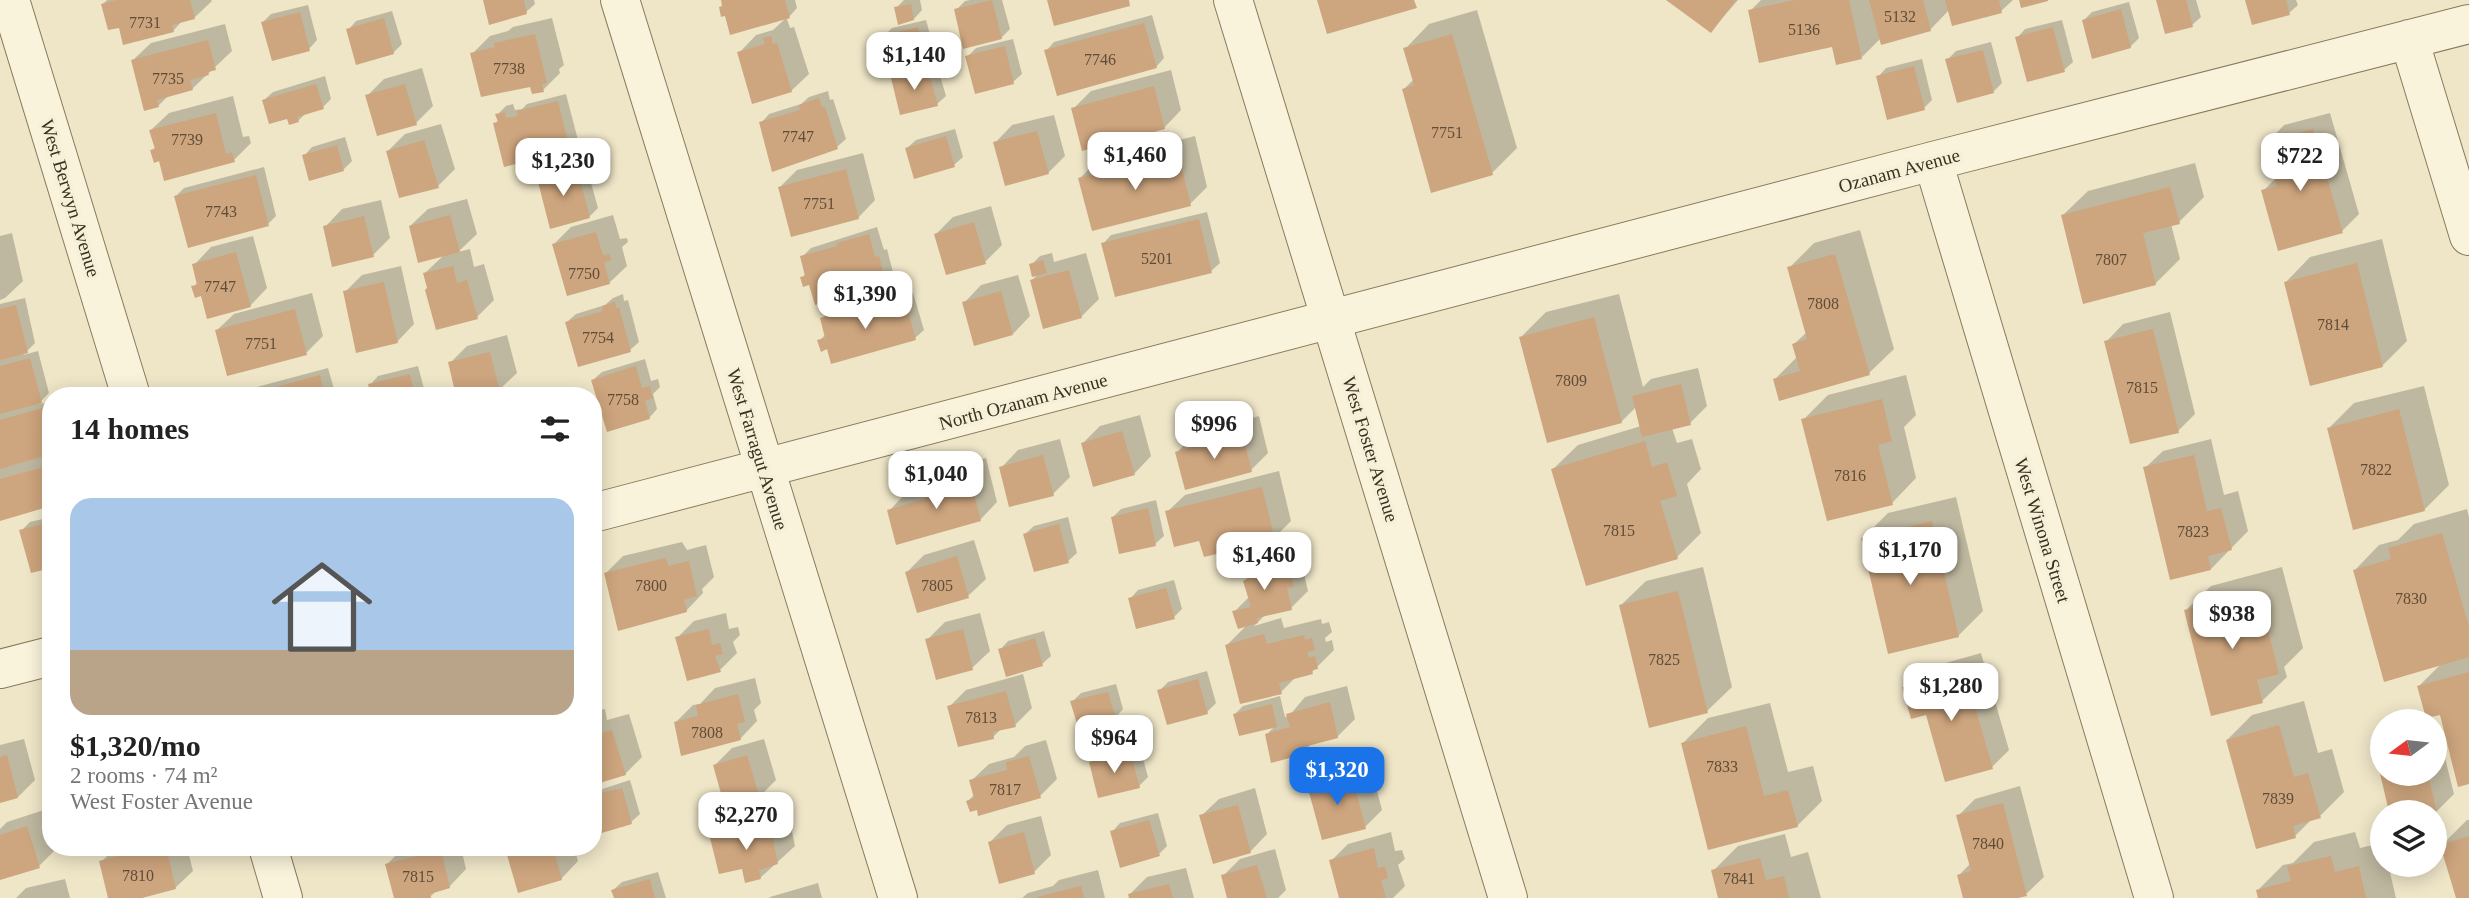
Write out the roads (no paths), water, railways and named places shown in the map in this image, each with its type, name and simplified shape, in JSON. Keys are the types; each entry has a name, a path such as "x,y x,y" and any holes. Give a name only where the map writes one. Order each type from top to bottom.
{"street":[{"name":"West Berwyn Avenue","path":"10,0 128,387"},
{"name":"West Farragut Avenue","path":"620,0 898,898"},
{"name":"West Foster Avenue","path":"1233,0 1508,898"},
{"name":"Ozanam Avenue","path":"1331,320 1933,161 2469,24"},
{"path":"2409,39 2469,236"},
{"name":"West Winona Street","path":"1933,161 2154,898"},
{"name":"North Ozanam Avenue","path":"602,511 1331,320"},
{"path":"0,669 42,658"},
{"path":"271,856 283,898"}]}
